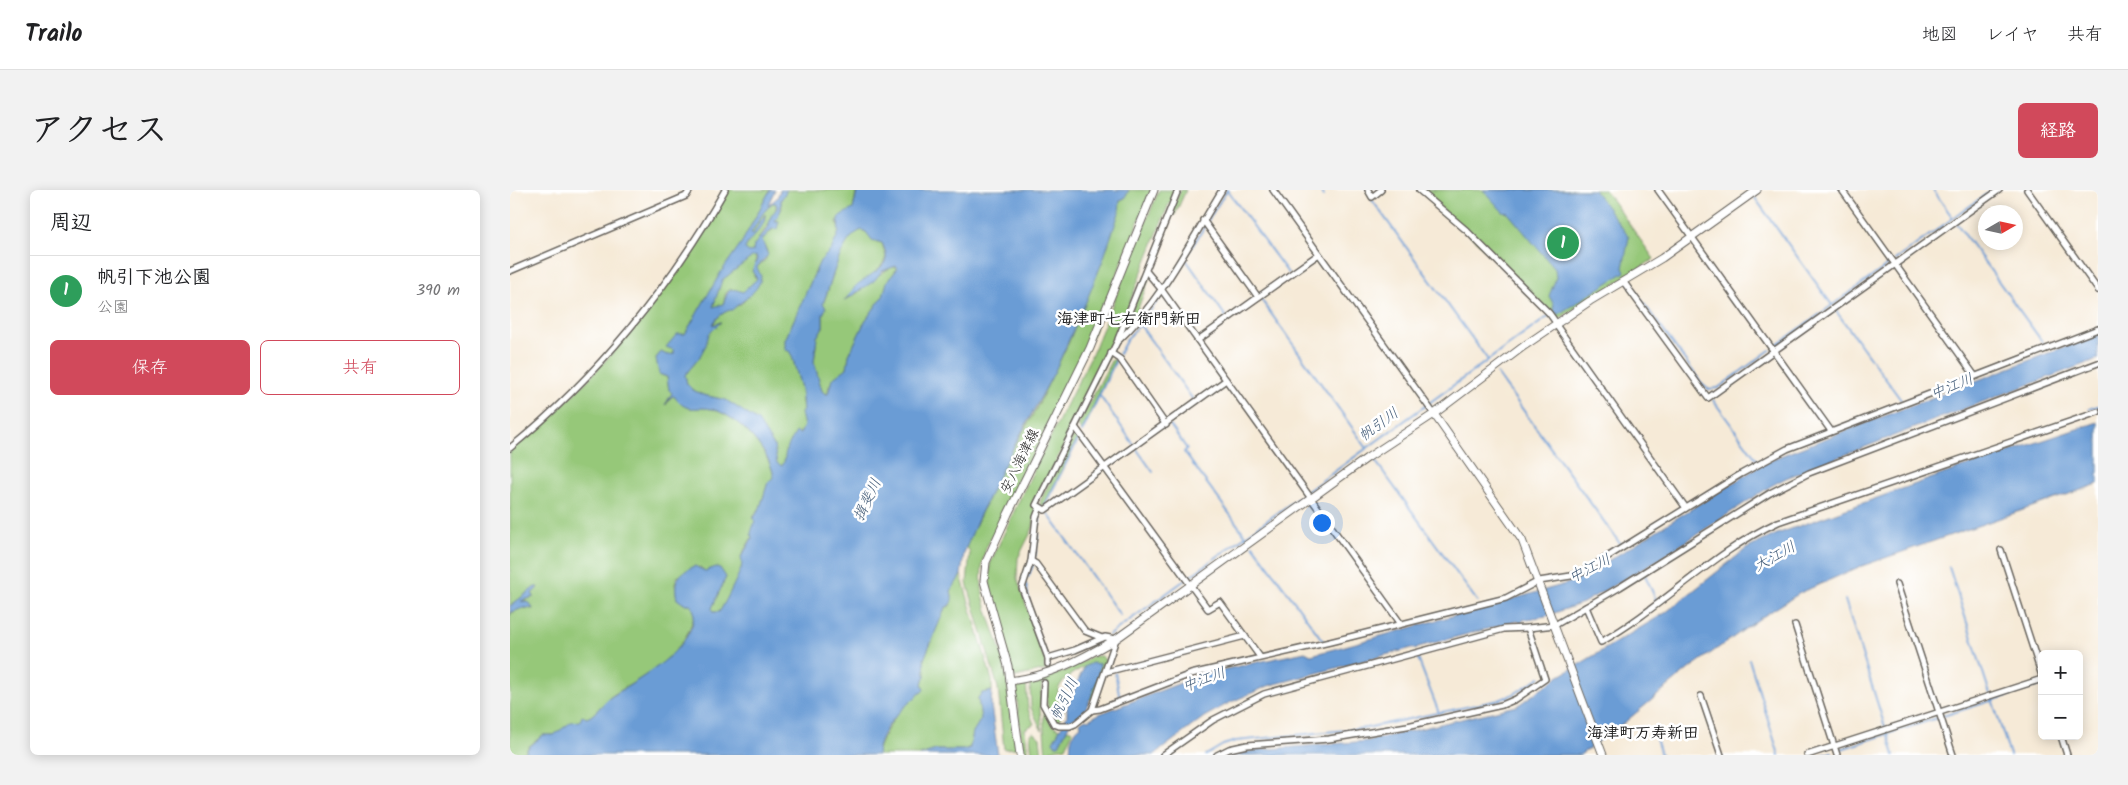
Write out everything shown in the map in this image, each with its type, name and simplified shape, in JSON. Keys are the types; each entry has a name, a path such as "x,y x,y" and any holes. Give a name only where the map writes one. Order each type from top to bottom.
{"street":[{"path":"510,271 686,196 690,190"},
{"path":"510,448 552,412 624,334 674,269 725,190"},
{"name":"安八海津線","path":"1020,755 1004,651 984,581 986,562 1090,348 1154,190"},
{"path":"1178,190 1117,342 1036,505 1045,510 1226,380"},
{"path":"1117,342 1137,323 1161,289 1222,190"},
{"path":"1273,190 1428,404 1522,540 1602,752"},
{"path":"1368,190 1372,197 1381,190"},
{"path":"1419,190 1466,230 1549,313 1686,508"},
{"path":"1658,190 1831,431"},
{"path":"1010,681 1027,679 1060,669 1079,661 1116,639 1310,496 1434,414 1555,322 1662,258 1757,190"},
{"path":"1842,190 1976,376"},
{"path":"1623,282 1708,398 1999,190"},
{"path":"2027,190 2098,290"},
{"path":"1203,220 1258,296"},
{"path":"1198,340 1319,254"},
{"path":"1146,271 1198,340 1401,624"},
{"path":"1092,710 1100,709 1191,674 1506,598 1539,583 1582,572 1764,460 1831,431 2098,329"},
{"path":"1111,353 1120,359 1166,424"},
{"path":"1163,755 1213,720 1264,694 1504,629 1528,628 1554,623 1586,607 1786,484 1809,473 2098,363"},
{"path":"1586,607 1601,642 1647,614 1722,556 1761,530 1778,522 2098,412"},
{"path":"1074,427 1208,609 1220,602 1260,657"},
{"path":"1040,507 1036,517 1031,561 1022,588 1048,661 1102,638"},
{"path":"2001,550 2038,666"},
{"path":"1031,561 1036,564 1085,631 1102,638 1116,639"},
{"path":"1897,584 1952,755"},
{"path":"1795,625 1837,755"},
{"path":"1217,755 1229,749 1247,744 1329,739 1407,726 1509,703 1545,679 1528,628"},
{"path":"1106,672 1245,636"},
{"path":"1044,683 1043,704 1054,724 1070,726 1092,710 1116,639"},
{"path":"1807,755 2038,679"},
{"path":"1701,696 1721,755"},
{"path":"2062,740 2068,755"}],"green space":[{"path":"728,190 770,190 742,242 721,272 685,334 667,347 674,350 674,354 667,355 661,352 656,358 659,371 661,375 667,377 669,390 672,393 666,405 671,397 674,396 684,406 689,408 708,408 725,414 743,428 760,446 771,467 774,477 768,482 760,508 753,516 755,521 754,532 741,557 741,569 719,612 713,612 712,608 726,577 711,569 705,571 700,567 677,577 675,584 677,599 684,604 690,604 694,609 694,614 686,637 669,657 647,674 610,697 591,716 587,718 582,717 581,721 568,725 554,735 543,735 528,747 525,753 510,755 510,614 522,608 533,609 528,602 521,601 534,597 532,593 536,590 535,587 510,606 510,451 574,394 631,331 683,262"},
{"path":"787,190 864,190 856,193 853,209 837,221 839,232 831,251 820,261 785,340 792,356 801,388 804,426 799,434 796,433 786,450 782,466 776,463 774,446 757,421 726,400 703,395 693,390 687,384 685,375 699,358 709,334 721,322 713,325 717,318 742,303 758,284 757,267 766,259 767,251 762,240 779,222 775,221 782,208 781,200"},
{"path":"1129,190 1151,190 1091,339 986,548 981,578 982,591 1002,656 1016,748 1004,749 998,688 967,583 970,553 966,545 1006,461 1035,411 1068,344 1103,260 1120,200 1125,198"},
{"path":"1159,190 1177,190 1168,206 1110,352 1033,507 1036,509 1033,528 1018,558 1017,578 1045,661 1044,667 1046,670 1015,677 990,589 990,564 1023,492 1094,350"},
{"path":"1181,190 1186,190 1175,215 1170,213"},
{"path":"1422,190 1605,190 1654,259 1557,320 1550,311"},
{"path":"772,203 776,203 774,216 753,251 749,252 745,249 750,238 765,220 765,215 758,228 753,234 751,233 763,213"},
{"path":"861,230 866,232 874,241 882,243 886,257 878,270 855,287 845,300 852,297 886,270 898,267 888,282 883,296 865,321 849,355 847,368 832,382 828,389 828,394 826,394 822,391 814,362 817,337 823,327 823,314 826,308 823,304 842,251 847,242"},
{"path":"756,256 754,276 757,279 743,292 731,289 726,293 723,304 713,307 722,280"},
{"path":"1145,276 1149,279 1136,314 1138,317 1122,335"},
{"path":"1112,359 1115,360 1081,432 1078,425"},
{"path":"1075,433 1078,436 1043,507 1040,504 1041,499"},
{"path":"961,575 992,680 992,691 982,693 978,698 981,719 973,732 970,747 963,750 936,750 920,755 877,755 882,738 894,719 908,702 922,692 922,683 925,676 924,659 945,608 950,606 951,591"},
{"path":"1094,656 1102,656 1106,662 1093,700 1090,699 1100,673 1092,663 1064,680 1060,686 1059,700 1064,709 1058,722 1055,722 1048,707 1046,699 1047,682 1042,683 1040,708 1042,731 1031,708 1030,684 1032,681 1063,672"},
{"path":"1026,683 1028,709 1034,724 1025,729 1028,755 1023,755 1016,690 1021,684"},
{"path":"1044,713 1047,714 1052,725 1060,729 1053,742 1059,745 1067,729 1073,731 1066,747 1051,750 1051,755 1046,755"},
{"path":"1034,732 1040,738 1042,755 1032,755 1030,735"}],"water":[{"name":"揖斐川","path":"770,190 775,190 768,205 777,198 780,190 787,190 781,200 781,210 775,221 779,221 777,229 772,229 762,240 768,255 757,267 761,277 760,283 749,296 732,310 723,313 715,320 713,325 721,322 709,334 699,358 685,375 687,384 693,390 703,395 726,400 758,421 774,446 777,463 782,466 786,451 796,432 800,434 804,426 801,413 803,409 801,388 792,356 789,351 785,350 785,340 820,261 831,250 836,239 839,232 838,218 853,209 857,192 864,190 1129,190 1125,198 1120,200 1119,213 1103,260 1055,371 1006,461 964,553 961,575 951,591 952,601 945,608 924,659 925,676 922,683 924,690 901,710 888,726 879,745 877,755 520,755 526,752 543,735 554,735 571,722 580,721 582,716 587,718 591,716 611,697 652,671 677,649 692,625 694,611 690,604 684,604 677,599 676,582 684,572 695,566 705,571 716,567 720,568 726,577 712,608 713,612 719,612 741,569 741,557 752,539 751,533 755,520 753,519 760,508 768,482 774,477 767,457 744,428 725,414 708,408 688,408 674,396 665,405 672,393 669,390 667,377 659,374 656,358 661,352 667,355 674,354 674,350 666,347 677,334 685,334 721,272 742,242","holes":["772,203 776,203 777,208 771,216 768,228 754,245 753,251 749,252 745,249 747,244 760,229 765,220 765,214 753,234 751,233 763,213","862,230 872,240 882,243 886,259 881,267 857,285 844,301 874,281 882,271 896,266 898,268 887,282 883,296 865,321 849,355 847,368 832,379 828,394 825,394 822,391 814,362 817,337 823,327 823,314 826,308 823,303 842,251 854,234","756,256 757,259 752,271 757,279 743,292 729,291 723,304 713,307 722,280"]},
{"path":"1483,190 1594,190 1629,237 1623,268 1625,272 1557,315 1549,296 1556,278 1555,269 1508,213 1503,212"},
{"name":"中江川","path":"2098,334 2098,359 1786,478 1661,558 1583,603 1546,616 1523,620 1521,624 1518,621 1418,647 1416,650 1412,648 1268,686 1229,703 1204,717 1154,755 1090,755 1090,753 1071,755 1072,739 1075,732 1081,726 1080,722 1207,673 1305,652 1311,655 1566,584 1587,574 1760,466 1780,456"},
{"name":"大江川","path":"2098,422 2098,484 1859,567 1800,593 1759,619 1690,668 1624,723 1580,755 1230,755 1258,750 1368,741 1517,706 1558,677 1665,613 1746,549 1777,534 1960,468"},
{"path":"535,587 538,587 532,593 534,597 521,601 530,603 533,609 527,608 511,612 510,616 510,606"},
{"path":"1092,663 1100,664 1096,683 1082,714 1083,716 1080,719 1078,716 1071,721 1059,745 1055,745 1053,742 1067,716 1067,707 1084,667"},
{"path":"992,691 991,705 998,755 920,755 936,750 963,750 970,748 973,732 981,719 978,698 982,693"}],"waterway":[{"path":"1227,190 1288,273"},
{"path":"1207,222 1227,190"},
{"path":"1320,190 1324,196"},
{"path":"1933,190 1953,218"},
{"path":"1895,260 1992,190"},
{"path":"1755,198 1832,305"},
{"path":"1372,200 1488,360"},
{"path":"1957,224 2046,347"},
{"path":"1165,290 1205,226"},
{"path":"1185,258 1226,317"},
{"path":"1774,347 1891,263"},
{"path":"1629,283 1703,385 1708,389 1718,388 1770,350"},
{"path":"1143,320 1162,295"},
{"path":"1260,298 1366,447"},
{"name":"帆引川","path":"1109,635 1556,311"},
{"path":"1836,311 1901,400"},
{"path":"1119,354 1127,339 1141,323"},
{"path":"1140,325 1194,401"},
{"path":"1082,432 1116,360"},
{"path":"1497,374 1621,545"},
{"path":"1100,396 1134,445"},
{"path":"1713,400 1757,460"},
{"path":"2089,409 2098,406"},
{"path":"1170,425 1187,449 1184,452 1248,539"},
{"path":"1045,505 1079,438"},
{"path":"1136,448 1153,472"},
{"path":"1374,459 1477,601"},
{"path":"1048,514 1120,615"},
{"path":"1039,525 1040,517"},
{"path":"1035,556 1038,534"},
{"path":"1253,545 1323,641"},
{"path":"1028,577 1033,565"},
{"path":"1949,567 1990,694"},
{"path":"1645,575 1657,602"},
{"path":"1026,584 1029,601"},
{"path":"1845,600 1885,727"},
{"path":"1417,656 1439,713"},
{"path":"1749,659 1779,755"},
{"path":"1115,673 1120,698"},
{"path":"1206,755 1223,745 1236,741 1366,728 1499,700 1514,694 1540,677"},
{"path":"1943,716 2038,686"},
{"path":"1992,699 2010,755"},
{"path":"1838,750 1937,718"},
{"path":"1654,732 1661,755"},
{"path":"1887,732 1894,755"},
{"path":"1823,755 1832,752"}],"place":[{"name":"帆引下池公園","path":"1563,243"}],"district":[{"name":"海津町七右衛門新田","path":"1129,319"},
{"name":"海津町万寿新田","path":"1643,733"}]}
